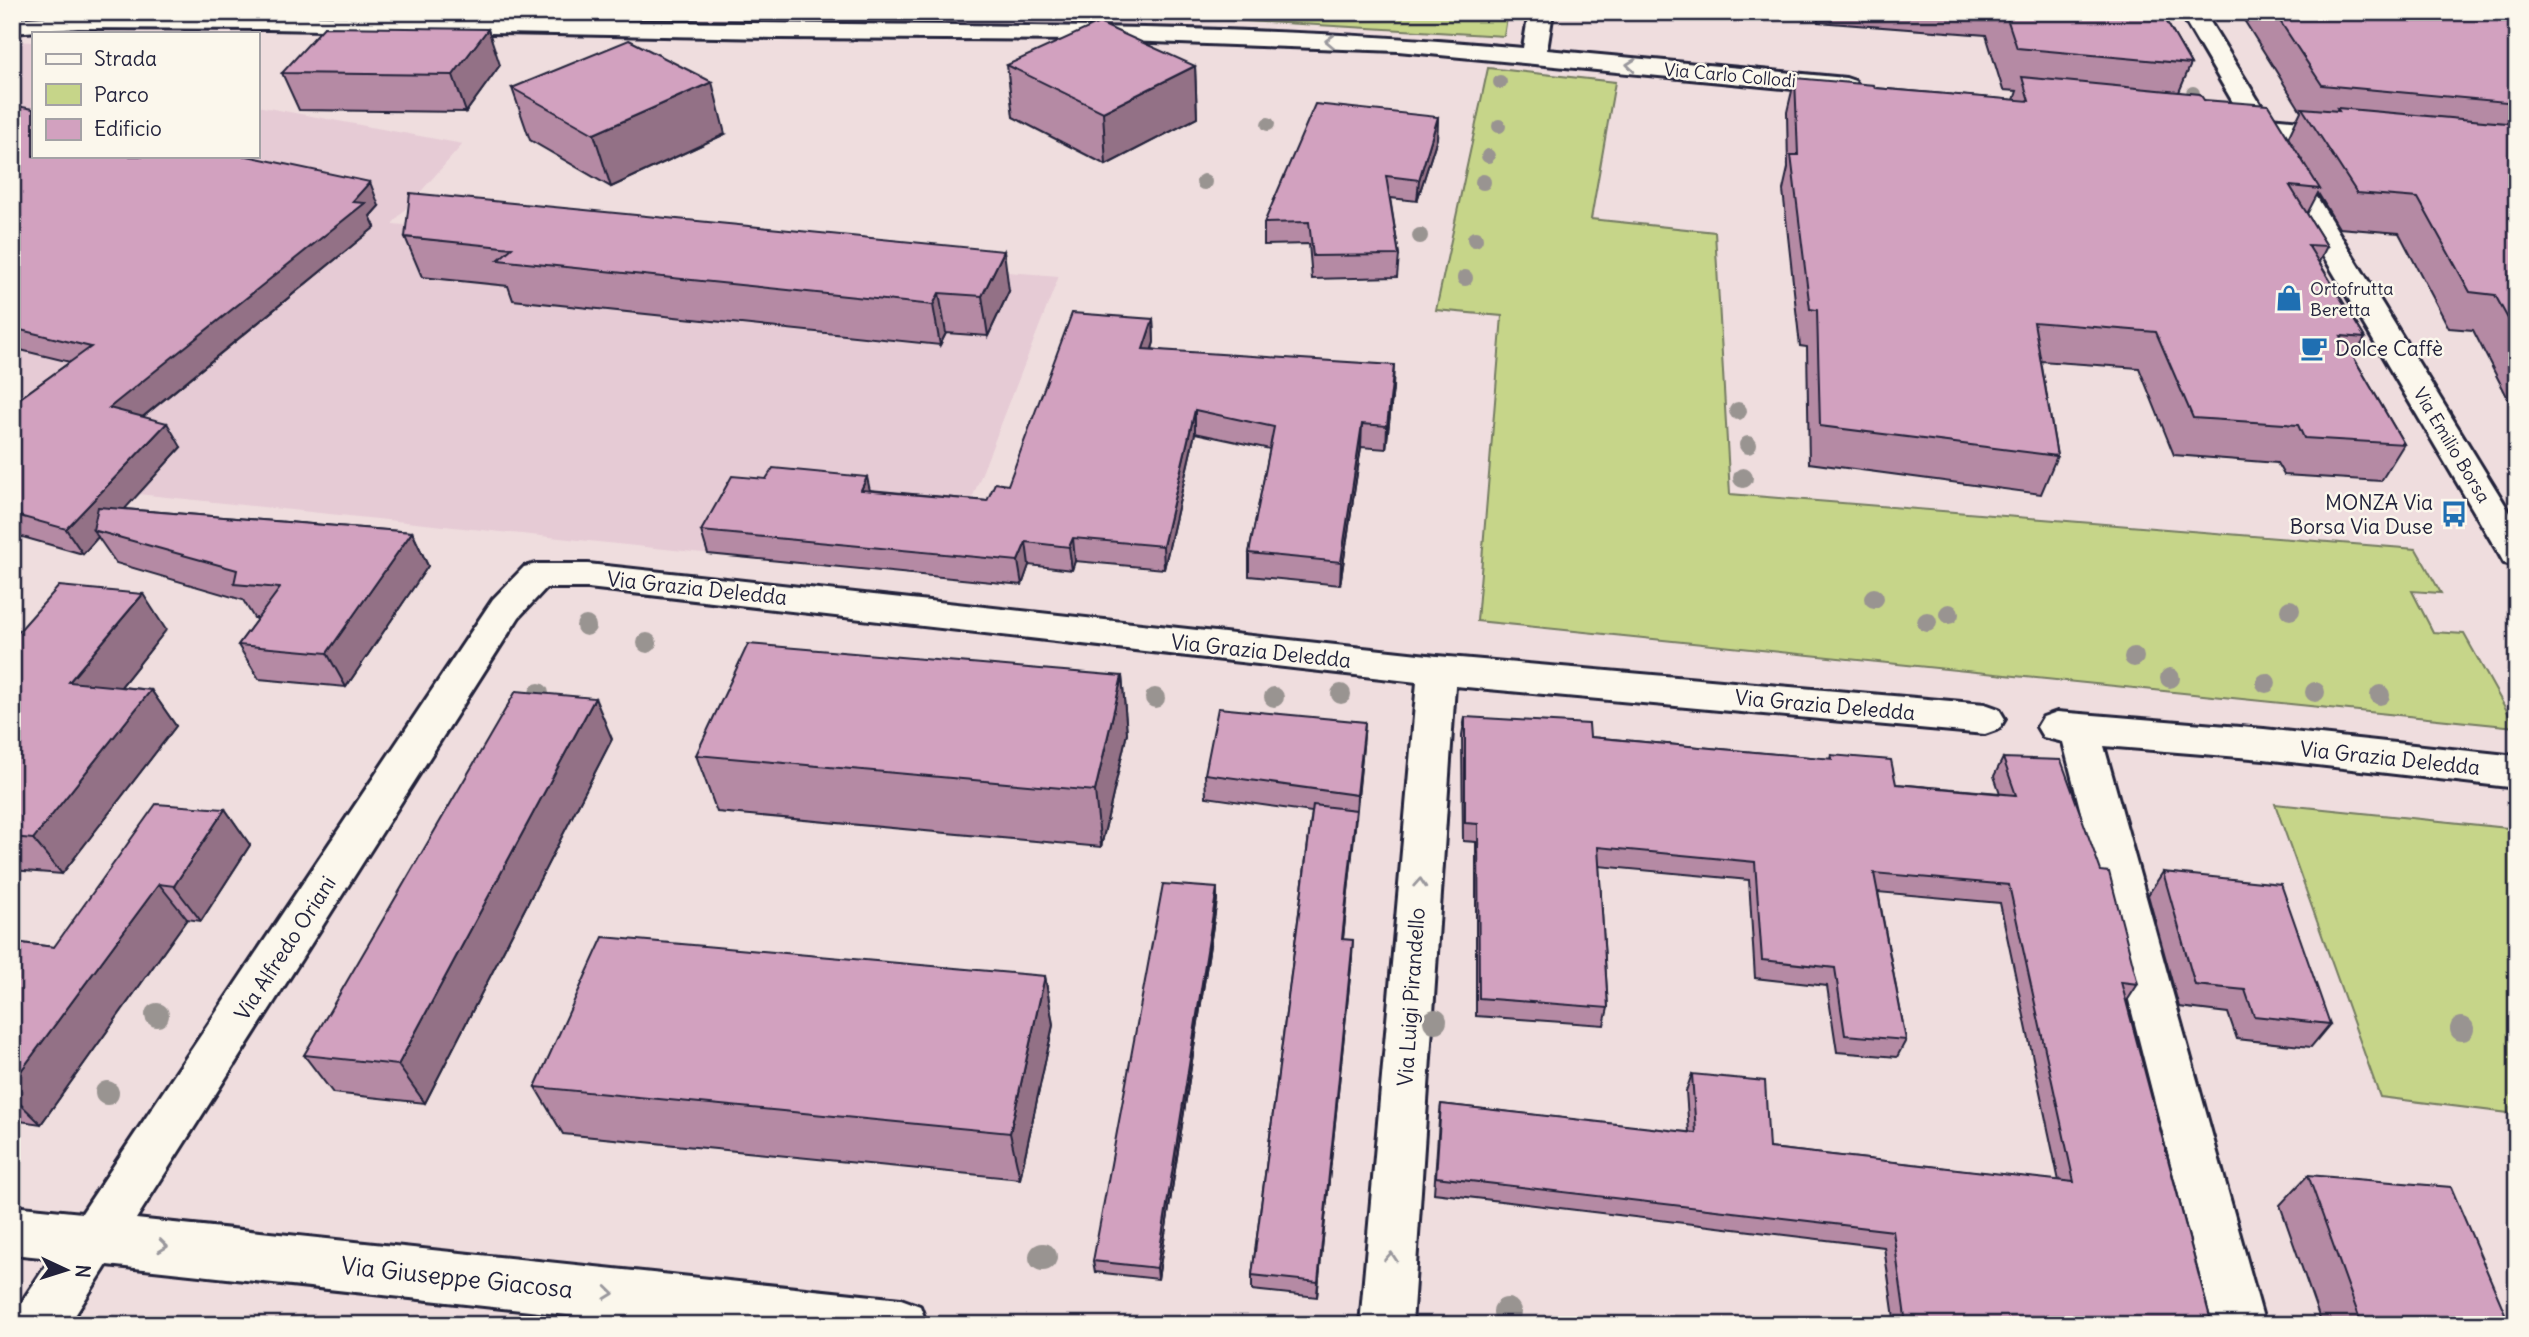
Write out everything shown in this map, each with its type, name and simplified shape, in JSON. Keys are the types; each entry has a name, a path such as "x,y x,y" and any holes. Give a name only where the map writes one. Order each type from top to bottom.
{"street":[{"path":"37,12 78,22"},
{"path":"1534,55 1541,12"},
{"name":"Via Emilio Borsa","path":"2193,12 2517,554"},
{"path":"12,26 78,22"},
{"name":"Via Carlo Collodi","path":"78,22 1099,33 1398,44 1865,88"},
{"path":"2204,120 2368,135"},
{"name":"Via Grazia Deledda","path":"537,576 588,576 1437,670 1986,719"},
{"name":"Via Alfredo Oriani","path":"38,1325 506,608 537,576"},
{"name":"Via Luigi Pirandello","path":"1387,1325 1437,670"},
{"name":"Via Grazia Deledda","path":"2239,1325 2068,729 2264,744 2517,772"},
{"name":"Via Giuseppe Giacosa","path":"12,1230 901,1325"}],"shaded area":[{"path":"765,12 1094,12 1071,18"},
{"path":"12,41 32,42 32,158 259,158 259,106 463,144 392,224 1059,276 941,578 138,494 84,554 12,534"}],"green space":[{"path":"1094,12 1508,12 1504,36"},
{"path":"1488,68 1615,82 1591,219 1715,232 1730,494 2416,549 2441,593 2412,591 2433,632 2464,634 2516,727 1477,621 1502,316 1436,310"},
{"path":"2275,804 2517,829 2517,1114 2380,1097"}],"building":[{"path":"2005,12 2161,12 2191,64 2017,48"},
{"path":"2274,12 2517,12 2517,103 2322,85"},
{"path":"1099,23 1195,66 1103,112 1007,65"},
{"path":"324,27 488,29 453,75 282,73"},
{"path":"629,40 712,82 594,134 512,88"},
{"path":"2022,77 2200,94 2204,100 2268,105 2320,189 2290,186 2327,246 2308,245 2365,338 2341,336 2404,444 2304,438 2298,425 2193,418 2156,332 2034,322 2057,456 1820,426 1817,310 1810,309 1791,155 1798,155 1795,78 1874,85 1875,88 2029,101"},
{"path":"1315,104 1438,117 1419,180 1386,176 1399,255 1313,256 1309,222 1264,223"},
{"path":"12,105 32,109 32,158 256,158 370,182 352,202 365,203 109,408 167,423 66,529 12,514 12,404 91,347 12,328"},
{"path":"2302,108 2339,111 2337,108 2517,124 2517,335 2495,295 2470,292 2418,198 2357,193"},
{"path":"410,193 1004,251 982,296 939,293 933,305 498,260 512,248 405,237"},
{"path":"1072,313 1153,319 1143,349 1394,365 1387,426 1362,424 1341,562 1249,553 1274,427 1195,410 1163,546 1073,538 1069,547 1026,542 1018,561 701,531 732,476 766,479 773,468 867,477 861,490 987,501 995,483 1008,485"},
{"path":"98,507 412,532 327,653 238,645 280,588 234,584 237,570 93,530"},
{"path":"59,586 143,594 69,682 151,690 33,839 12,837 12,639"},
{"path":"748,644 1122,676 1095,791 696,755"},
{"path":"516,691 595,698 398,1065 304,1055"},
{"path":"1218,708 1365,722 1357,795 1205,774"},
{"path":"1465,717 1589,724 1590,737 1832,759 1831,755 1891,760 1896,784 2016,795 2003,758 2061,760 2101,871 2109,872 2138,984 2121,982 2212,1325 1906,1324 1893,1231 1436,1177 1441,1104 1696,1133 1692,1074 1765,1081 1769,1148 2074,1182 2009,885 1874,873 1906,1040 1845,1035 1835,968 1762,960 1755,862 1598,847 1608,1008 1479,998 1478,824 1465,823"},
{"path":"156,804 225,809 174,886 159,884 12,1083 12,942 54,947"},
{"path":"1313,805 1356,810 1342,939 1353,940 1318,1282 1252,1275"},
{"path":"2163,872 2281,884 2330,1024 2254,1016 2245,990 2195,985"},
{"path":"1163,884 1217,888 1157,1268 1093,1261"},
{"path":"603,937 1045,976 1010,1133 535,1087"},
{"path":"2308,1175 2451,1187 2510,1325 2362,1325"}],"place":[{"name":"Ortofrutta Beretta","path":"2289,298"},
{"name":"Dolce Caffè","path":"2314,348"},
{"name":"MONZA Via Borsa Via Duse","path":"2454,514"}]}
